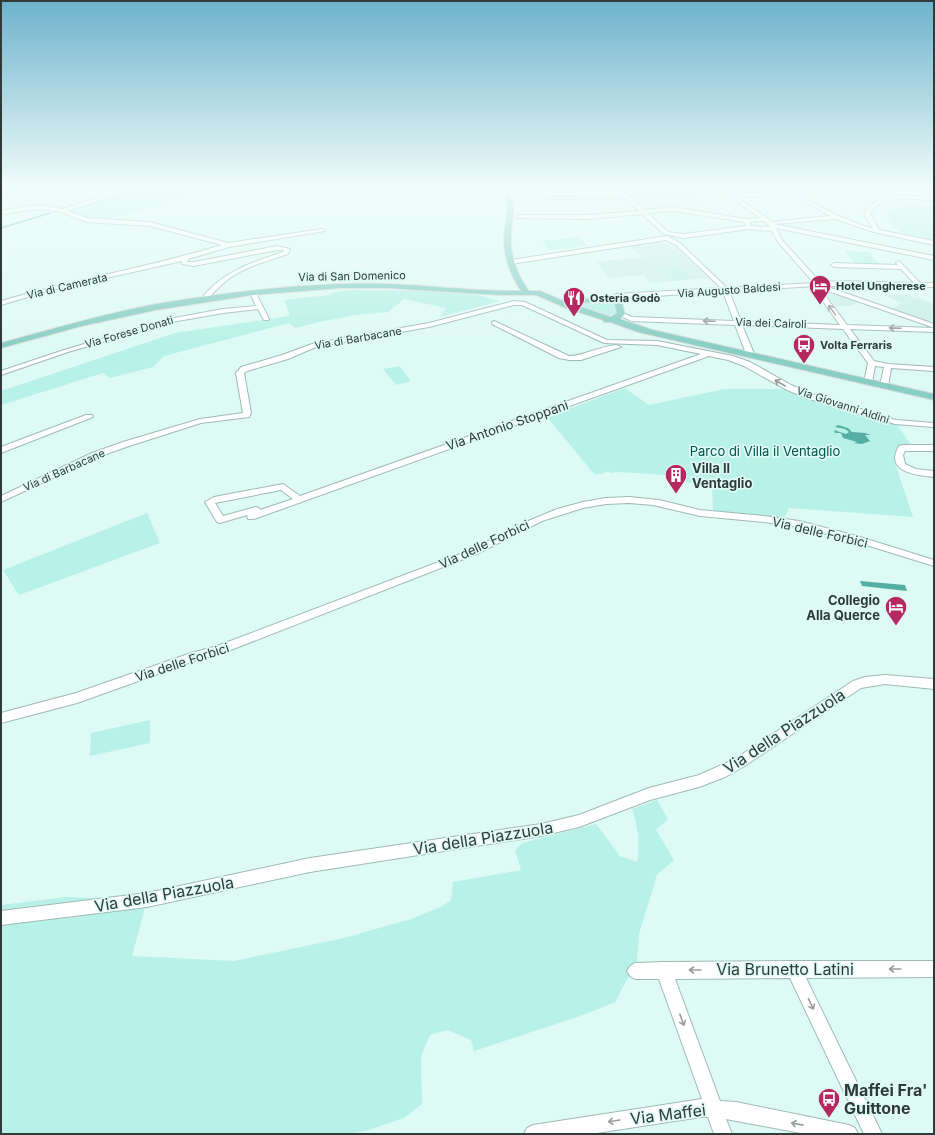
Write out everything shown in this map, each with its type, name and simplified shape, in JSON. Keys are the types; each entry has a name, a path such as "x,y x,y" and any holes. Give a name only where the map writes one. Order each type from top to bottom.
{"main road":[{"path":"507,241 511,262 528,296 601,320 632,327 717,352 749,356 934,397"},
{"path":"517,275 540,293 556,301 614,319 632,327"},
{"name":"Via di San Domenico","path":"1,346 115,316 209,296 230,296 340,286 435,288 528,296"},
{"path":"528,296 540,293"},
{"path":"556,301 617,298 622,314 614,319 601,320"}],"street":[{"path":"213,241 228,245"},
{"name":"Via di Camerata","path":"1,304 42,291 185,258 228,245 255,241"},
{"path":"511,262 653,241"},
{"path":"674,241 726,290 739,322 749,356"},
{"path":"781,241 818,284 924,326 934,326"},
{"path":"845,241 934,258"},
{"path":"914,241 934,244"},
{"path":"185,258 184,263 194,264 277,248 287,249 286,253 249,265 229,275 221,280 209,296"},
{"path":"889,250 919,285"},
{"path":"834,265 903,267"},
{"name":"Via Augusto Baldesi","path":"617,298 841,283 934,286"},
{"path":"832,290 820,293 872,363 888,366 934,368"},
{"path":"253,293 266,319"},
{"name":"Via di Barbacane","path":"1,498 88,458 126,444 200,421 246,415 247,413 240,371 258,364 285,357 314,345 429,325 516,303 524,304 607,345"},
{"name":"Via Forese Donati","path":"1,373 66,350 170,320 223,311 260,307"},
{"path":"622,314 624,320 632,327"},
{"name":"Via dei Cairoli","path":"622,314 631,318 844,326 924,326 934,330"},
{"path":"494,323 571,359 580,358 607,345 619,346 622,343 657,343 717,352"},
{"name":"Via Giovanni Aldini","path":"717,352 747,364 802,393 865,414 910,424 934,425"},
{"name":"Via Antonio Stoppani","path":"300,497 285,488 279,488 217,499 211,501 210,503 217,518 222,520 300,497 717,352"},
{"path":"868,382 872,363"},
{"path":"884,386 888,366"},
{"path":"1,450 89,417"},
{"path":"934,448 902,448 899,454 899,461 907,469 920,473 934,474"},
{"name":"Via Antonio Stoppani","path":"251,517 300,497"},
{"name":"Via delle Forbici","path":"1,718 77,698 195,656 219,650 476,551 513,530 554,512 580,505 613,500 653,502 700,513 785,522 888,548 920,560 934,563"},
{"name":"Via della Piazzuola","path":"1,918 147,900 310,866 541,830 579,822 649,794 699,781 739,764 856,684 883,680 934,684"},
{"path":"794,969 873,1134"},
{"name":"Via Brunetto Latini","path":"635,971 934,969"},
{"path":"664,970 723,1134"},
{"name":"Via Maffei","path":"533,1134 701,1108 736,1111 849,1134"}],"shaded area":[{"path":"657,242 674,246 708,278 650,283 644,275 608,278 597,262 643,257 630,246"},
{"path":"834,294 858,302 851,306 835,306 827,295"},
{"path":"909,294 914,299 920,298 934,304 934,319 929,322 892,309 902,303 883,295"},
{"path":"838,425 848,428 852,432 871,435 865,435 870,441 862,444 854,443 857,442 843,438 841,433 835,433 834,430 846,434 849,432 845,429 835,427"},
{"path":"860,581 905,585 907,591 862,586"}],"green space":[{"path":"542,241 583,241 587,246 549,250"},
{"path":"845,251 869,252 879,264 855,264"},
{"path":"681,269 691,279 676,281 666,271"},
{"path":"349,290 419,291 478,295 500,301 440,317 446,308 404,299 388,312 355,315 295,328 289,323 164,356 153,367 110,378 103,373 1,405 1,391 175,333 290,316 284,300 329,295 332,293"},
{"path":"609,302 614,304 617,312 616,315 609,315 584,308 579,303"},
{"path":"399,366 411,381 396,385 383,369"},
{"name":"Parco di Villa il Ventaglio","path":"625,388 649,405 724,389 788,390 861,414 895,422 912,446 900,447 895,452 895,463 913,517 789,508 783,520 713,512 712,485 683,482 684,476 617,472 612,473 608,471 602,474 594,474 547,417"},
{"path":"147,513 160,543 19,595 3,570"},
{"path":"150,720 150,743 90,756 91,733"},
{"path":"657,800 668,819 656,830 674,860 657,875 639,934 637,961 615,1002 583,1015 474,1051 471,1040 448,1030 430,1035 421,1056 422,1104 404,1118 366,1131 347,1134 1,1134 1,905 66,897 147,900 132,956 234,961 344,938 411,919 441,907 451,900 453,882 521,870 515,850 522,843 596,824 620,856 637,862 638,835 632,809"}],"place":[{"name":"Hotel Ungherese","path":"820,306"},
{"name":"Osteria Godò","path":"574,318"},
{"name":"Volta Ferraris","path":"804,364"},
{"name":"Villa Il Ventaglio","path":"676,494"},
{"name":"Collegio Alla Querce","path":"896,626"},
{"name":"Maffei Fra' Guittone","path":"829,1118"}]}
